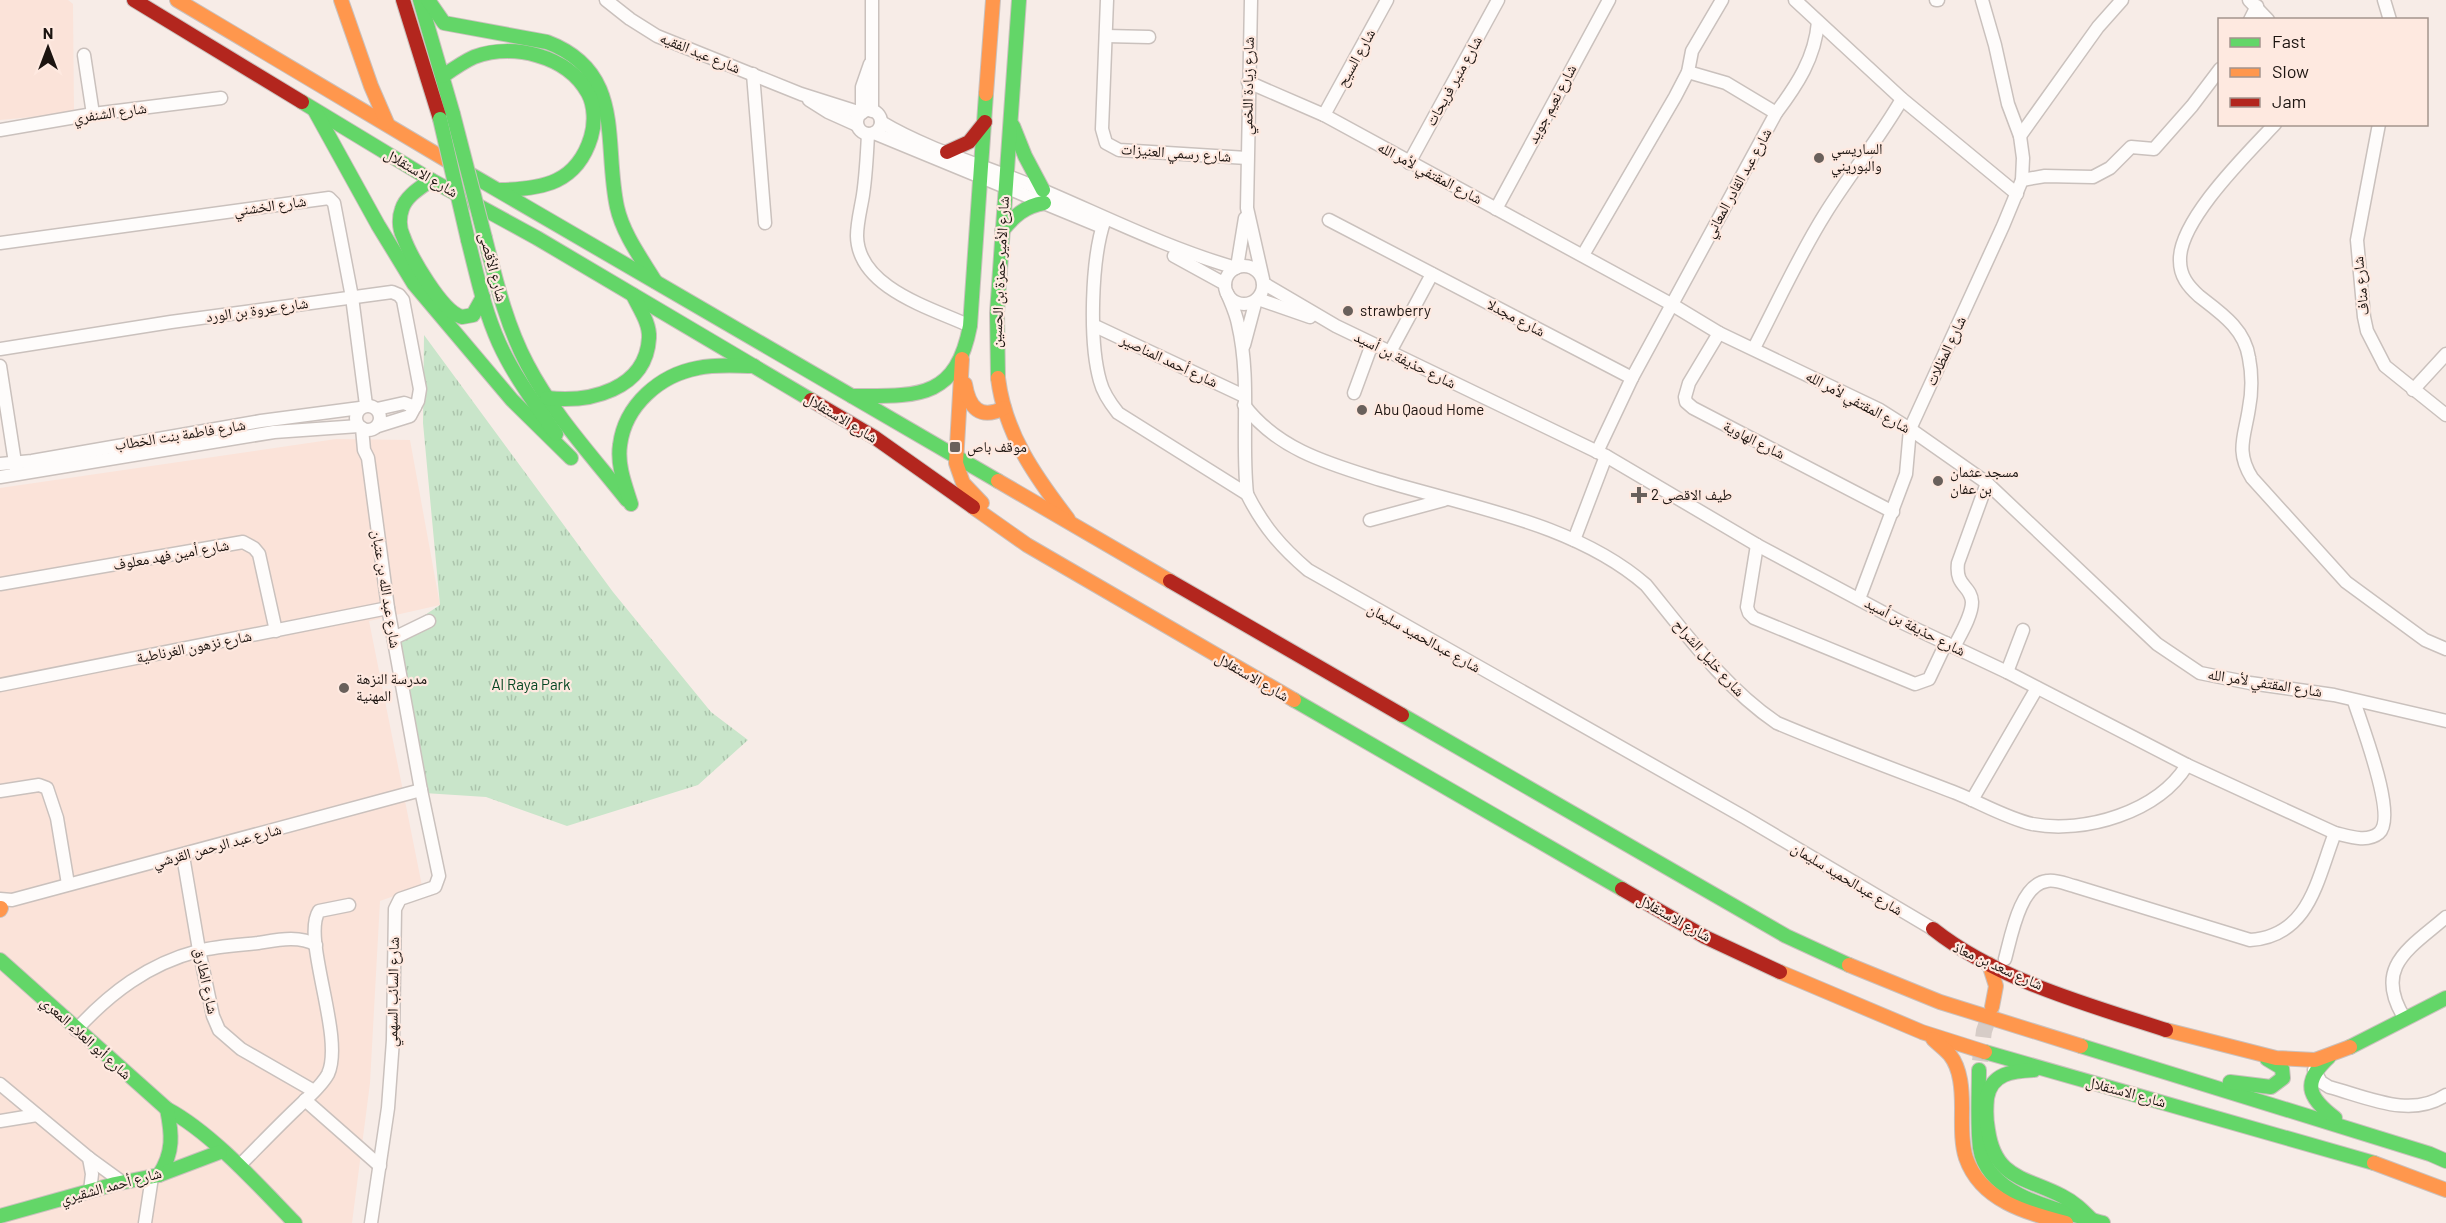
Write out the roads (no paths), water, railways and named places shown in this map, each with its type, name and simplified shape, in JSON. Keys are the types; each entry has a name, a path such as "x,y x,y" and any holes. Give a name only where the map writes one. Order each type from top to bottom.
{"main road":[{"name":"شارع الاستقلال","path":"134,0 432,180 633,295 874,438 1027,545 1706,937 1809,986 1922,1032 2044,1070 2342,1152 2386,1166 2446,1190"},
{"name":"شارع الاستقلال","path":"177,0 656,284 1713,895 1826,956 1940,1002 2205,1086 2348,1127 2446,1161"},
{"path":"341,0 371,86 387,123"},
{"name":"شارع الأقصى","path":"403,0 447,116 485,238 505,312 517,344 547,398 631,504 623,480 620,445 630,414 643,397 675,375 695,368 754,366"},
{"name":"شارع الأقصى","path":"315,110 378,225 414,284 512,400 571,458 514,371 496,336 483,297 468,240 447,116 443,76 420,0"},
{"path":"428,0 444,23 547,42 576,57 589,68 598,82 607,109 616,196 622,223 656,284"},
{"name":"شارع الأمير حمزة بن الحسين","path":"852,396 907,395 929,391 946,380 962,359 968,343 993,0"},
{"name":"شارع الأمير حمزة بن الحسين","path":"1019,0 1002,231 996,352 998,381 1014,436 1027,462 1072,524"},
{"path":"443,76 460,64 478,56 497,52 520,53 541,57 562,65 577,78 589,94 593,113 593,130 589,147 582,161 565,178 547,185 526,190 500,190"},
{"path":"1002,231 1019,211 1043,196 1011,119"},
{"path":"947,152 969,142 985,121"},
{"path":"432,180 408,197 402,207 400,226 402,235 442,301 456,316 462,318 475,314 483,297"},
{"path":"547,398 580,401 616,389 632,376 646,352 649,337 633,295"},
{"path":"962,359 967,397 972,406 985,414 995,413 1004,408"},
{"path":"962,359 956,456 958,471 963,483 988,509 994,523"},
{"path":"1166,579 1184,572"},
{"name":"شارع سعد بن معاذ","path":"1933,929 1949,933 2133,1015 2280,1051 2314,1050 2355,1038 2367,1037"},
{"name":"شارع سعد بن معاذ","path":"1933,929 1944,941 2022,978 2267,1059 2304,1062 2328,1057 2446,998"},
{"name":"شارع أبو العلاء المعري","path":"0,960 170,1112 207,1157 276,1205"},
{"path":"1989,964 1996,980 1996,993 1992,1007"},
{"path":"1996,993 2005,983 2022,978"},
{"path":"1922,1032 1945,1047 1958,1065 1961,1079 1963,1149 1978,1180 2004,1202 2066,1223"},
{"path":"2328,1057 2314,1070 2310,1081 2313,1099 2321,1108 2348,1127"},
{"path":"2205,1086 2233,1082 2271,1087 2276,1085 2283,1078 2282,1068 2267,1059"},
{"path":"1979,1070 1980,1148 1993,1177 2010,1190 2097,1221"},
{"path":"2044,1070 2007,1072 1995,1081 1988,1094 1987,1133 1990,1149 1998,1163 2010,1175 2070,1199 2097,1221"},
{"path":"156,1176 169,1161 173,1148 170,1112"},
{"name":"شارع أبو العلاء المعري","path":"170,1112 180,1116 238,1166 296,1223"},
{"name":"شارع أحمد الشقيري","path":"2,1218 122,1182 156,1176 220,1152"}],"street":[{"name":"شارع عيد الفقيه","path":"606,0 657,36 801,94 865,112"},
{"path":"872,0 871,63 865,112 857,119 857,126 862,132 874,130 900,133 928,150 1043,196 1192,264 1226,289 1231,298 1243,304 1257,299"},
{"name":"شارع رسمي العنيزات","path":"1107,0 1102,129 1106,143 1119,150 1247,158"},
{"name":"شارع زيادة اللخمي","path":"1237,268 1247,208 1251,0"},
{"name":"شارع السيح","path":"1324,115 1388,0"},
{"name":"شارع منير فريحات","path":"1409,163 1498,0"},
{"name":"شارع نعيم جويد","path":"1496,208 1609,0"},
{"path":"1583,255 1675,97 1688,72 1692,51 1722,0"},
{"path":"1795,0 1902,99 2017,194"},
{"name":"شارع المظلات","path":"1858,599 1906,474 1910,429 2022,180 2023,158 2020,136 2008,104 1982,0"},
{"path":"2020,136 2098,27 2122,0"},
{"path":"2384,0 2389,18"},
{"path":"2250,18 2253,3"},
{"path":"2253,3 2266,18"},
{"path":"1776,113 1795,88 1814,51 1818,22"},
{"path":"1106,36 1149,37"},
{"path":"84,55 93,114"},
{"name":"شارع عبد القادر المعاني","path":"1632,378 1776,113 1726,83 1688,72"},
{"path":"2022,180 2044,176 2093,177 2110,168 2132,147 2154,149 2192,106 2218,72"},
{"path":"753,74 765,223"},
{"name":"شارع المقتفي لأمر الله","path":"1248,82 1324,115 1409,163 1583,255 1719,333 1880,410 1987,483 2157,644 2200,673 2294,688 2446,721"},
{"name":"شارع عيد الفقيه","path":"801,94 828,112 857,126"},
{"name":"شارع الشنفري","path":"0,130 93,114 221,98"},
{"path":"1754,348 1823,217 1846,180 1884,130 1902,99"},
{"path":"865,112 878,115 857,236 863,260 872,274 885,285 970,326"},
{"path":"2273,126 2222,181 2200,212 2181,249 2180,262 2183,276 2191,289 2233,324 2247,347 2250,362 2250,404 2243,433 2242,452 2247,470 2346,582 2425,639 2446,649"},
{"name":"شارع مناف","path":"2379,126 2357,240 2360,294 2367,331 2385,366 2412,390 2446,415"},
{"path":"928,150 947,152 981,171"},
{"name":"شارع الخشني","path":"0,243 329,198 334,203 352,297 368,407"},
{"name":"شارع زيادة اللخمي","path":"1247,208 1263,281"},
{"name":"شارع مجدلا","path":"1329,220 1632,378"},
{"path":"1103,223 1180,251 1237,268 1253,268 1263,281 1262,291 1257,299 1242,349"},
{"name":"شارع عبدالحميد سليمان","path":"1103,223 1095,280 1095,352 1105,396 1118,413 1247,494 1258,516 1282,548 1308,570 1744,817 1933,929"},
{"path":"1237,268 1228,275 1226,289 1238,322 1242,349 1247,494"},
{"path":"1390,352 1432,274"},
{"name":"شارع حذيفة بن أسيد","path":"1263,281 1336,326 1601,454 1858,599 2007,672 2187,765 2335,833 2353,838 2370,838 2380,833 2385,825 2385,800 2354,701"},
{"name":"شارع عروة بن الورد","path":"0,349 392,292 403,300 420,389 415,407"},
{"name":"شارع حذيفة بن أسيد","path":"1257,299 1336,326"},
{"name":"شارع أحمد المناصير","path":"1095,326 1244,400"},
{"name":"شارع الهاوية","path":"1719,333 1686,390 1686,402 1693,408 1893,512"},
{"path":"1354,393 1372,344"},
{"path":"2412,390 2446,354"},
{"path":"0,366 5,428 17,475"},
{"path":"1574,540 1601,454 1632,378"},
{"name":"شارع خليل الشراح","path":"1244,400 1262,426 1285,443 1318,460 1445,500 1488,510 1574,540 1631,572 1646,585 1730,686 1777,723 2010,817 2032,824 2058,826 2085,824 2107,818 2149,801 2172,785 2187,765"},
{"path":"404,403 415,407 410,416 368,427 356,418 368,407 404,403"},
{"path":"368,407 381,417 368,427"},
{"name":"شارع فاطمة بنت الخطاب","path":"0,464 368,407"},
{"name":"شارع فاطمة بنت الخطاب","path":"0,477 274,432 368,427"},
{"name":"شارع عبد الله بن عتبان","path":"368,427 368,458 388,608 421,790"},
{"path":"1757,544 1747,607 1754,618 1915,684 1929,679 1972,603 1970,594 1960,582 1957,574 1958,563 1987,483"},
{"path":"1370,520 1445,500"},
{"name":"شارع أمين فهد معلوف","path":"0,584 243,543 255,548 259,554 276,631"},
{"name":"شارع نزهون الغرناطية","path":"0,685 388,608"},
{"path":"394,639 429,621"},
{"path":"2007,672 2023,630"},
{"path":"1972,800 2037,688"},
{"path":"0,791 43,786 51,795 68,884"},
{"name":"شارع عبد الرحمن القرشي","path":"3,905 68,884 183,856 421,790"},
{"name":"شارع السائب السهمي","path":"371,1223 388,1108 393,1040 395,909 400,899 435,887 439,876 421,790"},
{"path":"2004,959 2024,898 2037,883 2048,880 2250,940 2273,936 2286,929 2306,909 2335,833"},
{"name":"شارع الطارق","path":"183,856 199,950 213,1016 219,1030 241,1049 309,1095 380,1166"},
{"path":"238,1166 328,1073 332,1055 316,945 315,921 319,911 349,905"},
{"path":"2405,1018 2394,1002 2393,972 2397,962 2446,916"},
{"path":"76,1030 100,1004 128,982 159,964 199,950 284,939 306,940 316,945"},
{"path":"2314,1070 2321,1082 2329,1087 2400,1106 2421,1106 2446,1095"},
{"path":"0,1084 88,1158 122,1182"},
{"path":"2313,1099 2329,1087"},
{"path":"0,1121 37,1115"},
{"path":"88,1158 92,1174 90,1191"},
{"path":"145,1223 156,1176"}],"tunnel":[{"path":"1980,1061 1984,1031 1992,1008"}],"place":[{"name":"الساريسي والبوريني","path":"1819,158"},
{"name":"strawberry","path":"1348,311"},
{"name":"Abu Qaoud Home","path":"1362,410"},
{"name":"موقف باص","path":"955,447"},
{"name":"مسجد عثمان بن عفان","path":"1938,481"},
{"name":"طيف الاقصى 2","path":"1639,495"},
{"name":"مدرسة النزهة المهنية","path":"344,688"}],"park label":[{"name":"Al Raya Park","path":"531,685"}]}
